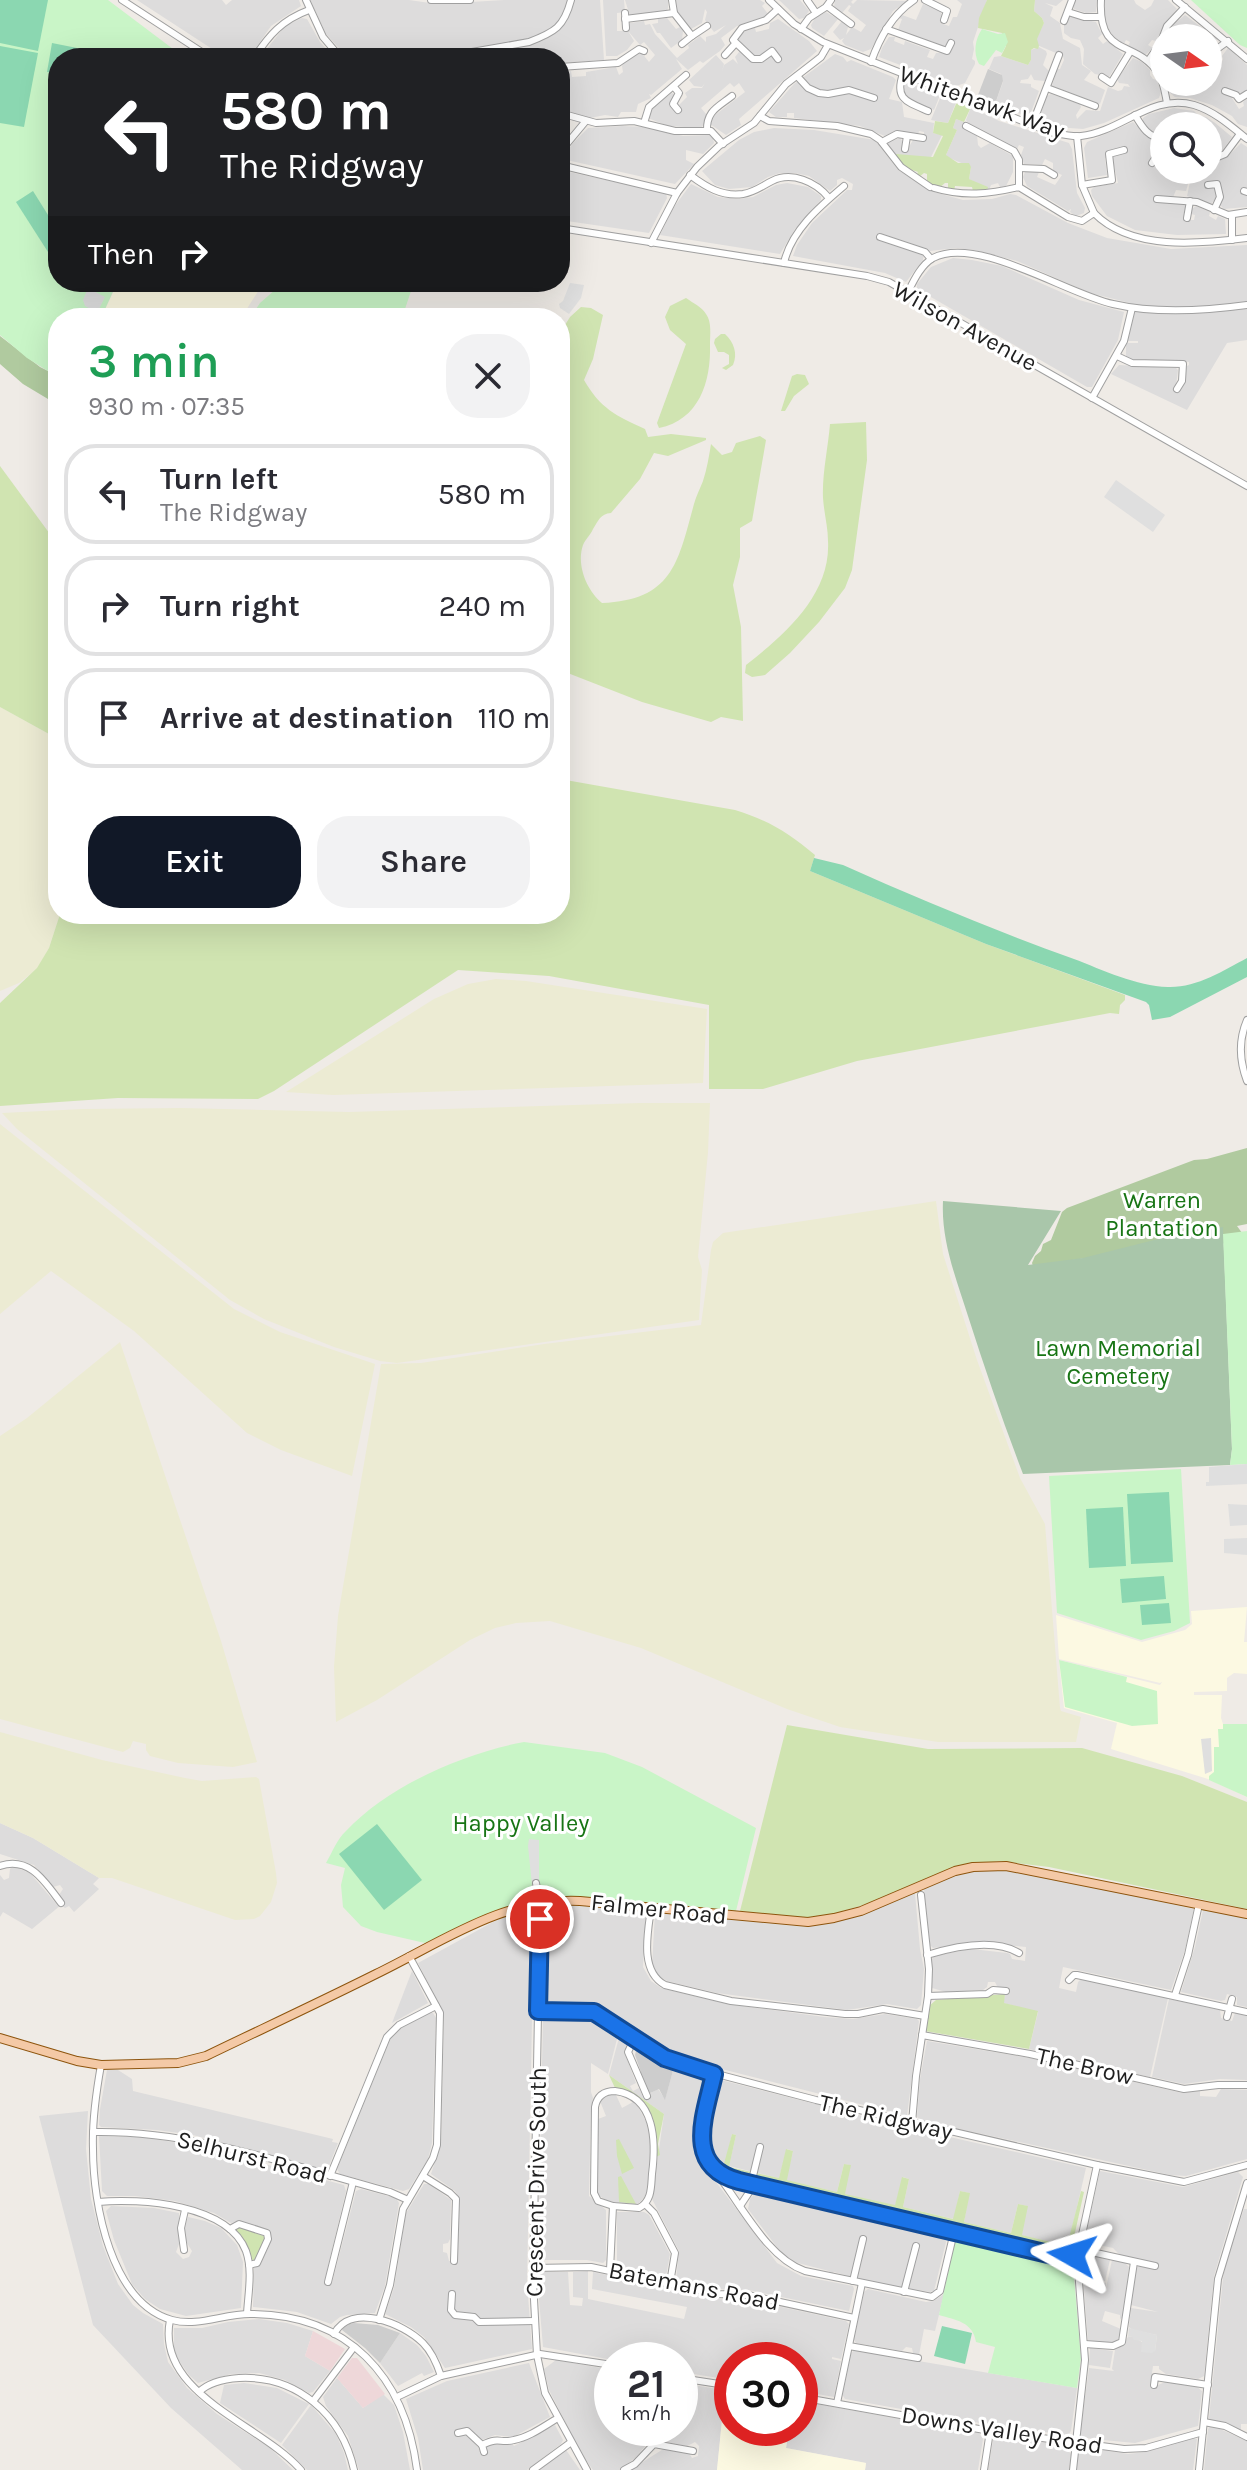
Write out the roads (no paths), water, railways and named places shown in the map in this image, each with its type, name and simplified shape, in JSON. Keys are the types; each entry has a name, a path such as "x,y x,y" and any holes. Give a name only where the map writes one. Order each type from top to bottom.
{"main road":[{"name":"Falmer Road","path":"0,2038 101,2065 178,2063 206,2056 496,1914 539,1903 568,1900 783,1921 820,1921 865,1909 955,1871 996,1866 1026,1869 1247,1914"}],"street":[{"path":"122,0 196,48"},
{"path":"306,0 323,37 332,48"},
{"path":"431,0 470,0"},
{"path":"481,48 529,42 542,37 562,24 571,0"},
{"path":"672,0 674,13 692,36"},
{"name":"Whitehawk Way","path":"769,0 801,29 828,45 1059,134 1077,136 1101,131 1167,103"},
{"path":"807,0 816,13"},
{"path":"871,62 886,29 914,0"},
{"path":"925,0 950,12 944,20"},
{"path":"1064,21 1072,0"},
{"path":"1101,0 1102,27 1110,39 1148,61 1162,79 1167,103 1199,107 1247,139"},
{"path":"1176,0 1247,59"},
{"path":"801,29 829,3 851,24"},
{"path":"1148,61 1160,44 1167,26 1185,7"},
{"path":"725,55 735,44 735,36 748,25 769,19 778,9"},
{"path":"261,48 277,26 309,10"},
{"path":"1068,12 1084,17 1100,17"},
{"path":"626,28 625,16 674,13"},
{"path":"742,17 748,25"},
{"path":"682,44 707,26"},
{"path":"886,29 947,51 951,43"},
{"path":"1222,45 1228,41"},
{"path":"735,44 755,60 775,48 778,59"},
{"path":"651,243 690,175 723,144 751,125 778,93 821,57 828,45"},
{"path":"570,66 618,63 639,49 644,51"},
{"path":"1102,77 1114,84 1130,52"},
{"path":"1032,125 1059,55"},
{"path":"1045,62 1055,66"},
{"path":"618,63 621,74"},
{"path":"903,74 899,87 901,94 908,102 928,111"},
{"path":"644,123 649,107 686,75"},
{"path":"797,76 808,88 819,93 845,89 874,98"},
{"path":"858,92 862,82"},
{"path":"674,87 679,93 673,104 678,110"},
{"path":"1047,88 1085,107 1095,106"},
{"path":"1225,91 1236,95 1240,103 1247,94"},
{"path":"707,131 706,119 732,96"},
{"path":"916,115 919,107"},
{"path":"1135,115 1150,134"},
{"path":"760,116 769,121 809,123 866,132 882,142 901,167 932,188 979,195 1019,187 1077,221 1094,213"},
{"path":"570,117 585,122 604,124 627,121 675,131 714,132 723,144"},
{"path":"570,140 585,122"},
{"path":"966,126 1014,151 1020,168 1019,187"},
{"path":"882,142 897,134 923,138"},
{"path":"1222,155 1240,134"},
{"path":"905,149 907,136"},
{"path":"1077,136 1082,185 1094,213 1116,230 1137,237 1190,242 1247,238"},
{"path":"980,146 984,137"},
{"path":"1112,180 1109,154 1124,150"},
{"path":"1020,168 1051,173 1051,163"},
{"path":"570,167 677,193"},
{"path":"922,182 925,174"},
{"path":"690,175 713,190 730,194 753,192 779,178 793,178 815,185 829,198"},
{"path":"1082,185 1122,179"},
{"path":"944,191 946,183"},
{"path":"784,263 799,231 845,184"},
{"path":"1208,185 1217,184 1220,197 1214,210"},
{"path":"1157,199 1190,201 1232,215 1247,212"},
{"path":"1187,218 1190,201"},
{"path":"1232,215 1232,240"},
{"name":"Wilson Avenue","path":"570,230 878,279 908,292 1247,486"},
{"path":"886,236 925,252 931,259"},
{"path":"908,292 931,259 951,254 985,256 1083,296 1132,308 1182,310 1247,305"},
{"path":"1092,398 1117,356 1132,308"},
{"path":"1117,356 1132,363 1186,364 1177,389"},
{"path":"1247,1020 1240,1047 1247,1081"},
{"path":"0,1866 4,1858"},
{"path":"0,1866 12,1862 28,1866 56,1892 61,1903"},
{"path":"0,1866 6,1875"},
{"name":"Crescent Drive South","path":"536,1883 539,1903 533,2268 537,2355 545,2393 587,2470"},
{"path":"912,2123 928,1996 921,1895"},
{"path":"1175,1995 1199,1904"},
{"path":"651,1908 648,1966 654,1978 665,1985 756,2004 845,2014 890,2009 925,2016"},
{"path":"927,1955 976,1946 1019,1953"},
{"path":"379,2320 389,2290 402,2212 433,2158 437,2145 441,2019 409,1956"},
{"path":"1069,1980 1076,1974 1247,2012"},
{"path":"928,1996 987,1994 993,1987 1006,1991"},
{"path":"1227,2017 1232,1999"},
{"path":"330,2176 387,2037 399,2025 436,2006"},
{"name":"The Ridgway","path":"538,2011 594,2012 665,2058 714,2074 1097,2165 1184,2182 1247,2165"},
{"name":"The Brow","path":"922,2035 1030,2054 1184,2089 1247,2085"},
{"path":"634,2039 628,2052 647,2096"},
{"path":"101,2065 93,2132 93,2170 110,2247 127,2286 142,2305 170,2320 196,2322 247,2314 290,2317 334,2334 374,2364 397,2397 409,2425 417,2470"},
{"path":"714,2074 701,2143 708,2162 721,2175 1061,2257 1075,2252 1155,2266"},
{"path":"633,2089 641,2085"},
{"path":"615,2091 628,2093 648,2116 654,2133 655,2151 650,2192 645,2204 637,2208 613,2206 598,2201 594,2193 594,2114 600,2095 615,2091"},
{"name":"Selhurst Road","path":"93,2132 183,2138 397,2194 408,2200"},
{"path":"740,2206 752,2184 760,2147"},
{"path":"1073,2470 1085,2374 1085,2344 1075,2252 1097,2165"},
{"path":"721,2175 719,2177 776,2253 805,2271 929,2297 939,2292 954,2232"},
{"path":"423,2176 456,2199 450,2248 454,2261"},
{"path":"328,2282 328,2268 353,2182"},
{"path":"1199,2470 1219,2271 1244,2205 1247,2183"},
{"path":"98,2202 141,2201 185,2210 230,2229 241,2243 249,2265 247,2314"},
{"path":"645,2204 654,2213 675,2253 670,2283"},
{"path":"610,2270 613,2206"},
{"path":"184,2250 181,2228 185,2210"},
{"path":"230,2229 237,2224 267,2233 268,2239 257,2263 249,2265"},
{"path":"853,2281 863,2239"},
{"path":"904,2292 918,2250"},
{"path":"1085,2344 1113,2346 1122,2342 1134,2262"},
{"name":"Batemans Road","path":"533,2268 591,2267 717,2294 748,2295 854,2318"},
{"path":"837,2403 862,2283"},
{"path":"452,2294 451,2310 455,2315 474,2317 479,2322 535,2321"},
{"path":"334,2334 337,2326 345,2321 360,2318 379,2320 409,2332 421,2341 441,2376"},
{"path":"170,2320 169,2345 185,2377 222,2411 267,2439 301,2470"},
{"path":"849,2346 909,2353 918,2358"},
{"path":"314,2400 354,2347"},
{"path":"397,2397 441,2376 537,2355 594,2362"},
{"path":"1156,2368 1154,2381 1208,2385"},
{"path":"199,2392 214,2383 233,2379 258,2378 288,2386 314,2400 342,2434 354,2470"},
{"name":"Downs Valley Road","path":"818,2400 990,2431 1124,2449 1140,2449 1203,2432"},
{"path":"458,2433 469,2432 483,2448 495,2438 509,2441 519,2439 558,2418"},
{"path":"1204,2422 1245,2433"},
{"path":"984,2470 990,2431"},
{"path":"533,2470 570,2443"},
{"path":"624,2470 635,2464 654,2444 693,2451"}],"park label":[{"name":"Warren Plantation","path":"1162,1214"},
{"name":"Lawn Memorial Cemetery","path":"1118,1362"},
{"name":"Happy Valley","path":"521,1823"}]}
